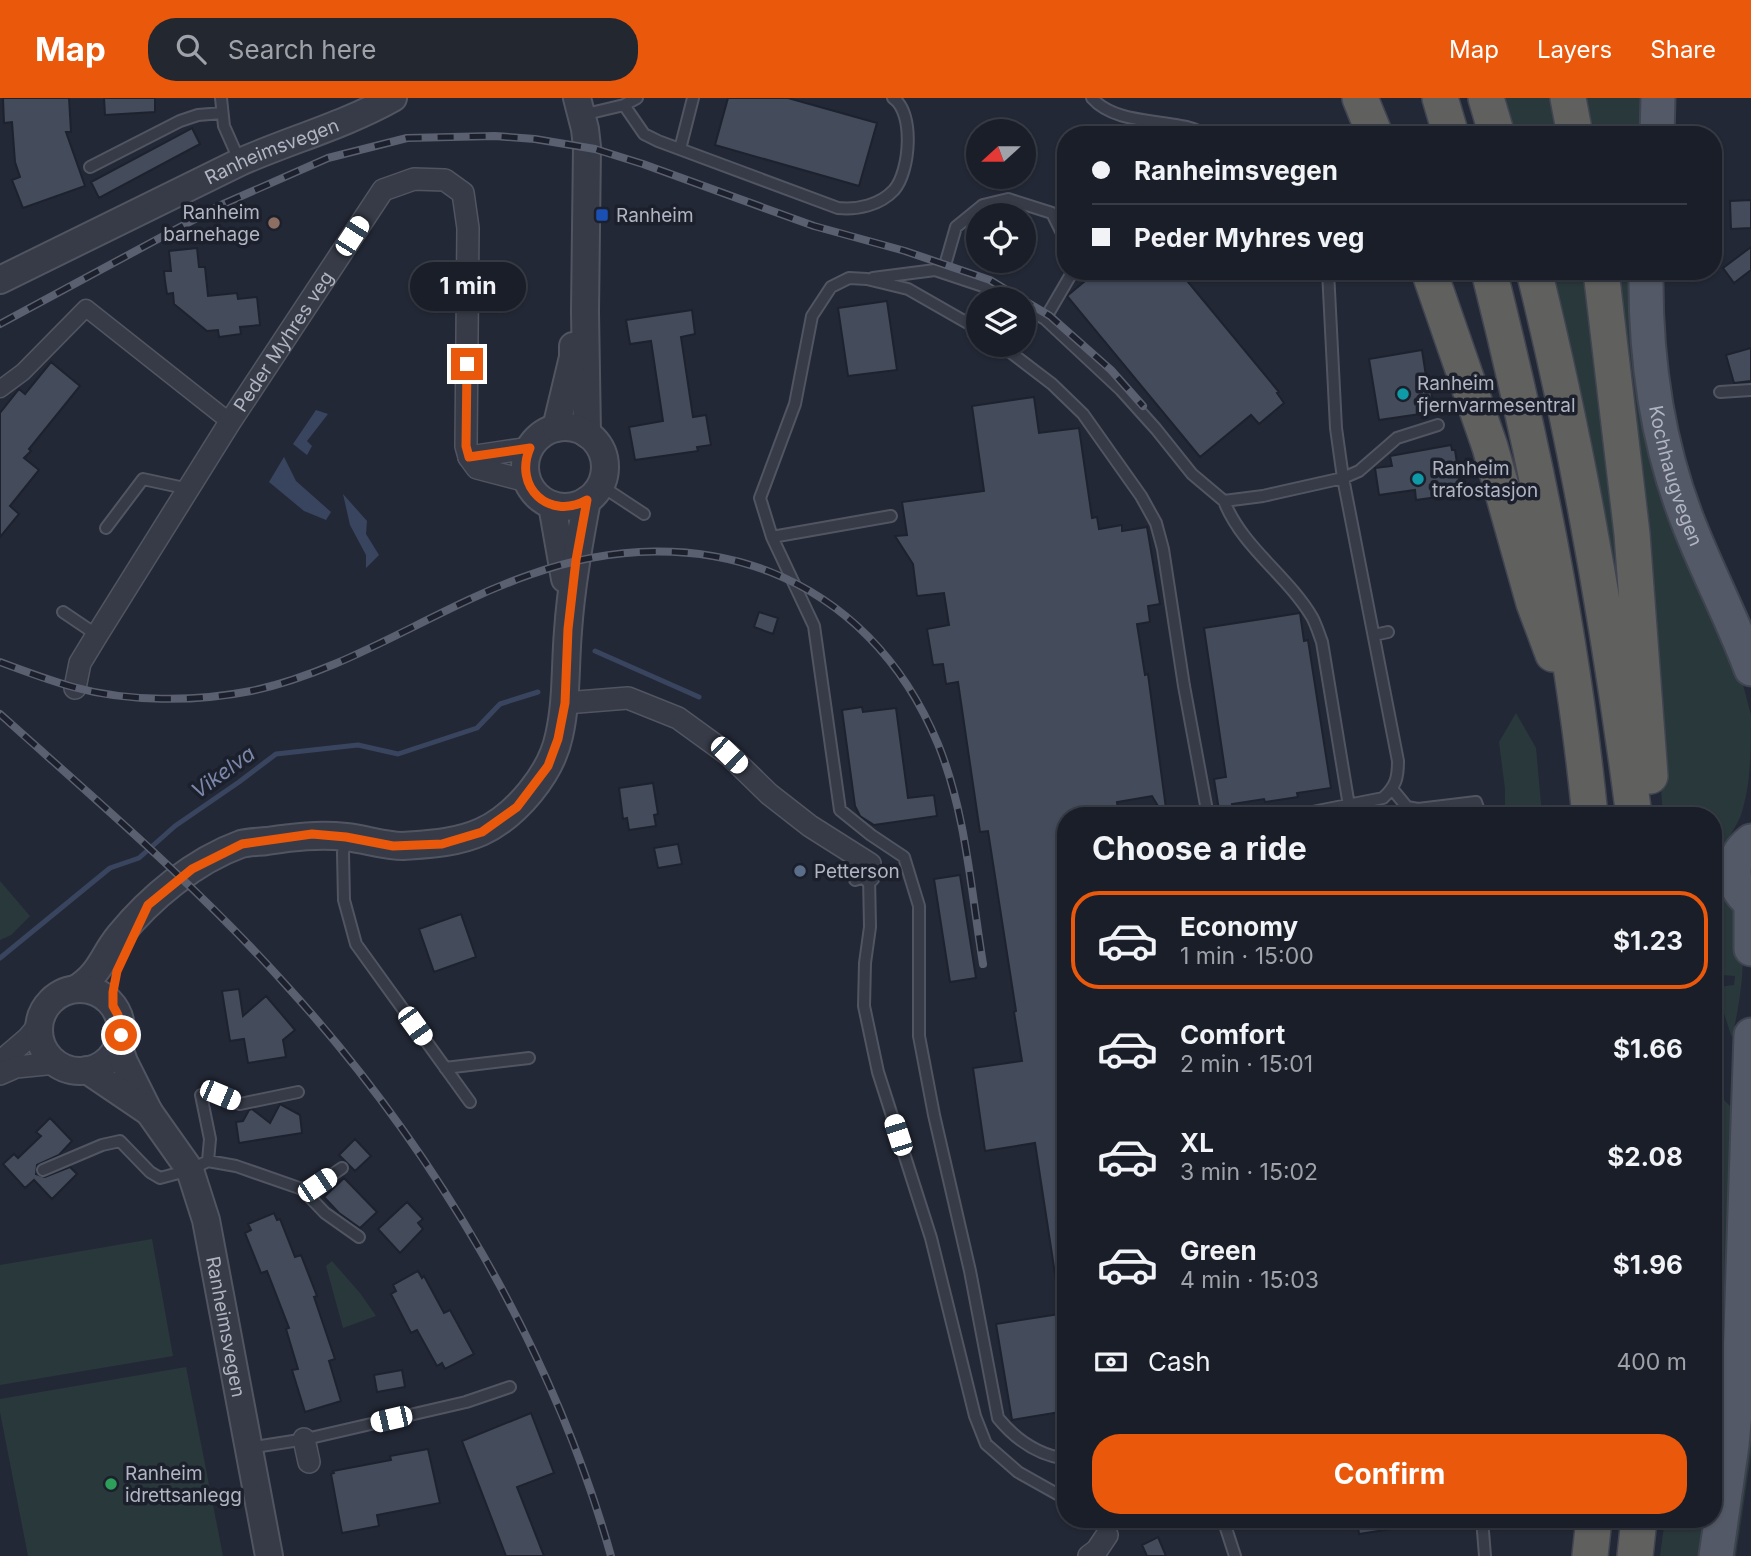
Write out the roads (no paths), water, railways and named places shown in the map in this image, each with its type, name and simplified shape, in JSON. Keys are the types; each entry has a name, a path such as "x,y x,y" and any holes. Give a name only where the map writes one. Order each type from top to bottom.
{"highway":[{"path":"1360,98 1371,126"},
{"path":"1440,98 1448,126"},
{"path":"1486,98 1494,126"},
{"path":"1567,98 1573,126"},
{"path":"1432,280 1490,447 1543,632 1576,703"},
{"path":"1491,280 1539,493 1576,703 1589,807"},
{"path":"1536,280 1580,472 1615,671 1633,807"},
{"path":"1602,280 1625,466 1642,661 1650,772 1644,807"},
{"path":"1590,1556 1593,1528"},
{"path":"1635,1556 1638,1528"}],"main road":[{"path":"1657,126 1658,98"},
{"name":"Kochhaugvegen","path":"1646,280 1650,369 1666,456 1690,526 1751,669"},
{"path":"1748,837 1734,867 1734,877 1737,887 1751,903 1751,949"},
{"path":"1722,1516 1731,1456 1740,1358 1751,1035"},
{"path":"1716,1556 1720,1528"}],"street":[{"name":"Ranheimsvegen","path":"0,280 240,162 365,113 393,98"},
{"path":"555,428 573,356 573,180 569,129 558,98"},
{"path":"579,106 586,147 587,434"},
{"name":"Peder Myhres veg","path":"75,688 80,663 97,635 230,422 383,190 414,179 444,180 463,194 468,228 466,446 469,457"},
{"path":"0,389 23,372 86,308 230,422"},
{"path":"76,989 88,981 103,964 118,938 148,905 192,869 242,844 312,834 393,846 442,844 482,832 517,807 548,766 558,739 565,698 568,629 576,560 594,492 605,467 600,448 587,434 572,428 555,428 540,435 530,448 525,464 527,481 537,496 552,505 570,506 594,492"},
{"path":"527,481 477,468 469,457 530,448"},
{"path":"552,505 564,564 568,629"},
{"path":"565,698 628,698 678,718 729,755 810,827 870,864 862,878"},
{"path":"39,1025 42,1047 56,1063 76,1071 87,1070 106,1062 118,1045 121,1025 113,1006 117,971 148,905"},
{"path":"0,1062 28,1038 39,1025 48,1004 65,991 76,989 98,993 113,1006"},
{"name":"Ranheimsvegen","path":"118,1045 149,1112"},
{"path":"0,1074 16,1067 56,1063"},
{"name":"Ranheimsvegen","path":"87,1070 149,1112 199,1166 206,1220 269,1556"},
{"path":"304,1439 309,1462"},
{"path":"1089,1556 1097,1550 1103,1528"}],"lane":[{"path":"222,98 224,125 240,162"},
{"path":"579,106 624,105 637,98"},
{"path":"680,149 693,98"},
{"path":"624,105 644,134 838,208 852,209 885,198 897,187 903,171 908,135 906,119 900,102 893,98"},
{"path":"1091,98 1100,106 1130,117 1185,126"},
{"path":"90,167 180,121 198,115 222,113"},
{"path":"943,272 956,227 983,205 1008,199 1052,213 1057,223"},
{"path":"867,279 935,270 986,287"},
{"path":"966,322 908,289 867,279 849,278 831,287 812,316 796,404 760,498 772,537 814,626 841,810 904,857 919,906 919,1036 934,1115 970,1270 998,1418 1013,1436 1034,1449 1057,1458"},
{"path":"1045,319 1068,280"},
{"path":"1328,280 1336,428 1343,478 1398,761 1398,778 1392,790 1383,798 1343,807"},
{"path":"1036,314 1045,319 1121,390 1192,474 1224,501 1238,529 1294,592 1312,617 1322,642 1349,806"},
{"path":"1017,357 1052,384 1083,414 1141,496 1156,523 1163,549 1206,807"},
{"path":"1720,392 1751,390"},
{"path":"1224,501 1263,496 1343,478 1359,471 1397,438 1438,425"},
{"path":"106,528 143,479 189,489"},
{"path":"594,492 644,514"},
{"path":"772,537 891,516"},
{"path":"63,612 97,635"},
{"path":"1374,635 1388,632"},
{"path":"1392,790 1407,807"},
{"path":"1435,807 1476,802 1478,807"},
{"path":"346,837 343,853 344,900 356,944 470,1102"},
{"path":"862,878 870,927 865,963 864,1006 877,1072 931,1238 975,1416 986,1444 1018,1472 1057,1494"},
{"path":"445,1068 529,1058"},
{"path":"199,1166 210,1139 201,1095 220,1095 240,1104 298,1092"},
{"path":"43,1170 102,1145 120,1141 150,1172 160,1178 199,1166 236,1166 302,1189 325,1213 359,1237"},
{"path":"302,1189 317,1185 342,1168"},
{"path":"248,1448 304,1439 466,1402 510,1387"},
{"path":"1226,1528 1235,1556"},
{"path":"1483,1528 1485,1556"}],"water":[{"path":"316,410 328,414 307,441 312,446 307,455 293,444"},
{"path":"284,457 296,481 331,512 326,520 304,511 269,482"},
{"path":"343,494 367,521 366,534 379,555 366,568 366,555 350,525"}],"waterway":[{"name":"Vikelva","path":"595,651 699,697"},
{"name":"Vikelva","path":"0,958 110,868 139,858 175,826 276,754 358,745 398,754 477,728 500,704 538,692"}],"railway":[{"path":"0,324 221,205 328,158 407,138 495,136 535,139 595,149 814,226 905,251 990,280 1050,316 1111,370 1143,406"},
{"path":"0,662 94,692 162,699 230,695 288,681 323,669 494,589 529,575 592,558 655,551 714,556 771,572 822,599 868,636 907,685 938,744 955,797 983,964"},
{"path":"0,714 146,845 252,948 339,1046 390,1112 437,1180 521,1325 556,1401 586,1478 611,1556"}],"place":[{"name":"Ranheim","path":"602,215"},
{"name":"Ranheim barnehage","path":"274,223"},
{"name":"Ranheim fjernvarmesentral","path":"1403,394"},
{"name":"Ranheim trafostasjon","path":"1418,479"},
{"name":"Petterson","path":"800,871"},
{"name":"Ranheim idrettsanlegg","path":"111,1484"}]}
